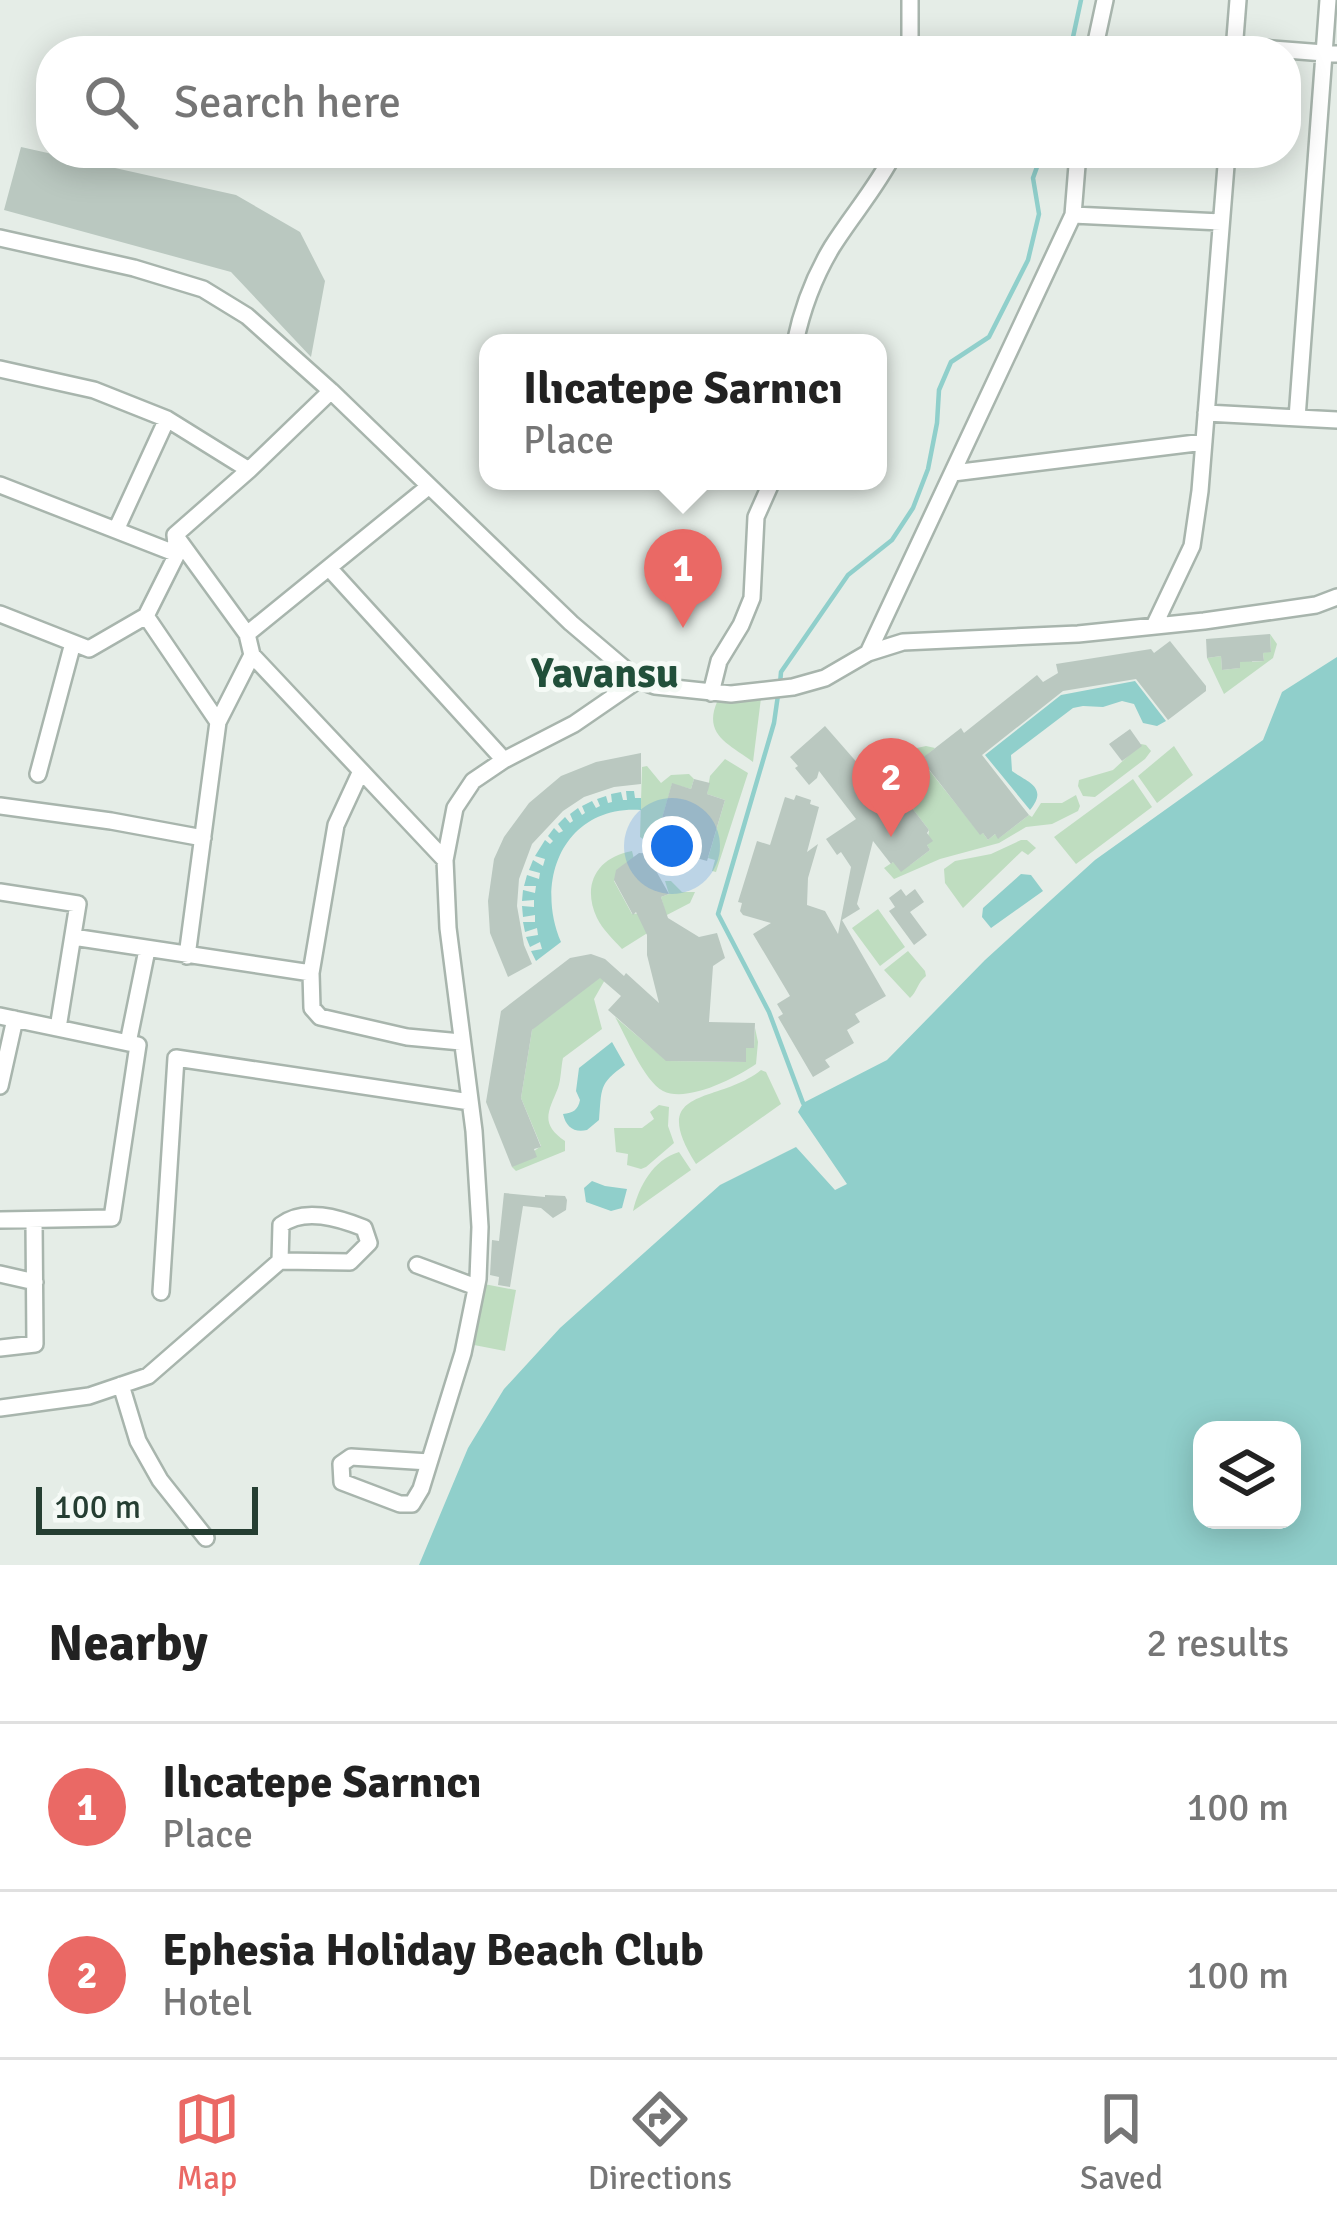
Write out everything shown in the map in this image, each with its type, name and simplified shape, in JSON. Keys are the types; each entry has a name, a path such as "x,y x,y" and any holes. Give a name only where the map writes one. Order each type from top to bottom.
{"street":[{"path":"910,0 910,36"},
{"path":"1097,36 1105,0"},
{"path":"1236,36 1238,0"},
{"path":"1297,418 1330,53 1328,0"},
{"path":"797,334 801,312 831,250 887,168"},
{"path":"868,653 1073,215 1077,168"},
{"path":"1154,626 1192,546 1225,168"},
{"path":"1073,215 1221,223"},
{"path":"0,238 203,289 247,316 571,623 638,680 731,694 793,687 825,678 868,653 903,642 1078,634 1316,605 1337,597"},
{"path":"0,369 94,390 167,419 249,470"},
{"path":"175,535 331,392"},
{"path":"1206,413 1337,420"},
{"path":"116,530 167,419"},
{"path":"953,473 1204,442"},
{"path":"0,485 176,554"},
{"path":"248,634 428,487"},
{"path":"711,693 719,661 752,598 756,518 768,490"},
{"path":"0,614 89,650 146,616 176,554 175,535"},
{"path":"175,535 248,634 253,655 445,860"},
{"path":"329,568 504,760"},
{"path":"146,616 218,722"},
{"path":"38,774 73,643"},
{"path":"187,956 218,722 253,655"},
{"path":"429,1462 351,1457 341,1464 342,1482 412,1504 421,1490 463,1353 476,1287 480,1227 445,860 455,808 473,781 574,724 638,680"},
{"path":"361,771 337,824 311,973 312,1008 320,1017 406,1037 461,1042"},
{"path":"0,806 203,838"},
{"path":"0,892 78,904 58,1028"},
{"path":"73,937 311,973"},
{"path":"128,1043 147,950"},
{"path":"0,1086 8,1018 138,1045 112,1218 0,1220"},
{"path":"160,1292 176,1058 470,1102"},
{"path":"0,1408 89,1396 148,1376 280,1261 350,1262 369,1243 364,1228 336,1217 292,1216 281,1225 280,1261"},
{"path":"0,1348 35,1344 34,1221"},
{"path":"417,1264 476,1287"},
{"path":"0,1274 34,1282"},
{"path":"121,1384 138,1441 160,1480 206,1538"}],"green space":[{"path":"1270,634 1277,644 1273,658 1224,694 1207,658 1221,656 1222,670 1239,668 1239,655 1252,654 1252,662 1264,661 1263,653 1271,651"},
{"path":"761,698 753,762 721,738 713,723 714,713 717,702"},
{"path":"1141,744 1151,751 1145,759 1095,797 1083,796 1079,780 1113,770"},
{"path":"926,746 935,748 921,760 988,840 1032,817 1041,803 1062,803 1076,795 1078,811 894,879 884,868 893,862 910,865 930,850 929,830 875,760"},
{"path":"1174,746 1193,775 1157,803 1138,776"},
{"path":"725,759 748,773 716,872 712,871 715,860 708,858 725,800 707,794 710,776"},
{"path":"647,766 661,783 671,775 689,774 694,779 691,789 672,784 654,846 640,837 642,767"},
{"path":"1133,779 1152,807 1076,864 1054,837"},
{"path":"1021,840 1036,848 1028,855 1022,851 963,908 945,883 944,869 955,861 991,854"},
{"path":"632,851 634,859 614,881 632,914 665,911 661,897 669,894 665,881 682,892 695,892 690,903 622,949 599,922 592,883 610,859"},
{"path":"878,909 905,947 880,966 852,928"},
{"path":"908,951 926,976 910,998 884,970"},
{"path":"586,975 606,978 594,999 602,1029 563,1058 548,1116 565,1141 565,1151 516,1171 512,1167 541,1146 521,1098 532,1030"},
{"path":"615,1017 667,1061 746,1062 746,1048 754,1048 755,1028 756,1064 698,1091 663,1091 642,1068"},
{"path":"761,1070 781,1104 696,1164 683,1139 679,1121 683,1109"},
{"path":"659,1105 669,1107 668,1126 674,1143 646,1167 627,1165 628,1154 616,1152 614,1128 642,1128 654,1119 650,1112"},
{"path":"679,1152 691,1170 633,1211 648,1175"},
{"path":"484,1284 516,1290 505,1351 474,1345"}],"water":[{"path":"1337,657 1337,1565 419,1565 468,1448 504,1389 560,1328 720,1185 796,1147 835,1190 847,1184 798,1112 803,1103 887,1060 985,960 1095,860 1263,740 1282,692"},
{"path":"1135,681 1166,721 1157,726 1143,723 1134,704 1122,701 1073,708 1011,755 1012,771 1037,790 1030,810 985,755 1061,695"},
{"path":"626,791 641,798 641,810 593,820 562,850 551,894 561,942 536,961 531,951 542,949 540,942 530,947 526,937 538,935 537,928 525,932 523,922 535,922 535,915 523,917 522,906 534,907 534,900 522,901 523,890 535,893 536,886 524,886 527,875 539,879 540,873 529,870 533,860 543,866 545,859 535,856 545,840 553,841 548,836 554,828 563,831 558,824 565,817 570,823 570,814 578,808 582,815 582,806 592,801 596,808 600,806 597,799 606,796 612,802 611,794 621,792 627,800"},
{"path":"1021,874 1031,875 1043,891 991,928 982,917 983,908"},
{"path":"612,1042 625,1065 603,1088 599,1120 587,1130 574,1130 563,1114 579,1103 579,1068"},
{"path":"592,1181 627,1189 622,1208 611,1211 586,1202 584,1188"}],"building":[{"path":"21,147 36,150 36,168 115,168 236,195 300,232 325,281 311,357 231,272 4,210"},
{"path":"1270,634 1271,652 1263,653 1264,661 1240,662 1240,668 1222,670 1221,656 1207,658 1206,639"},
{"path":"1170,641 1206,691 1168,720 1136,679 1063,691 982,755 1029,815 998,839 995,834 988,840 980,835 921,759 961,728 964,733 1037,675 1043,682 1058,673 1056,664 1151,649 1154,653"},
{"path":"825,726 860,766 872,756 933,841 927,845 930,850 901,872 873,841 857,904 860,909 842,920 886,996 855,1014 860,1022 847,1030 854,1043 825,1060 830,1067 813,1077 778,1017 783,1014 777,1004 790,996 753,934 771,923 743,915 738,902 757,841 770,845 785,797 794,800 796,795 819,807 807,852 818,844 808,878 807,905 825,911 838,934 851,867 826,839 856,819 819,771 809,785 790,757"},
{"path":"1130,729 1142,746 1122,761 1109,744"},
{"path":"641,753 641,784 584,797 563,811 532,844 519,879 517,906 532,964 508,977 490,933 488,901 494,859 504,837 529,803 561,776 596,762"},
{"path":"694,779 710,783 707,794 725,800 707,861 654,846 672,783 691,789"},
{"path":"639,853 655,854 655,869 669,894 661,897 668,918 699,937 717,933 725,958 713,966 709,1022 755,1023 754,1048 746,1048 746,1062 666,1061 608,1010 621,996 600,978 532,1030 521,1098 541,1147 534,1149 537,1157 512,1167 486,1102 501,1011 570,958 591,954 626,973 659,1003 647,935 614,880 616,870"},
{"path":"901,889 906,896 915,889 924,902 910,912 927,935 914,945 889,911 895,907 889,898"},
{"path":"504,1193 565,1196 567,1200 566,1210 553,1218 541,1208 523,1206 510,1287 498,1285 499,1277 490,1275 492,1240 499,1241"}],"waterway":[{"path":"1073,36 1081,0"},
{"path":"780,684 781,672 848,575 892,540 913,508 928,469 939,390 951,362 989,337 1028,260 1039,214 1033,178 1037,168"},
{"path":"778,695 718,914 769,1012 803,1103"}],"place":[{"name":"Ilıcatepe Sarnıcı","path":"683,628"},
{"name":"Ephesia Holiday Beach Club","path":"891,837"}],"district":[{"name":"Yavansu","path":"605,672"}]}
